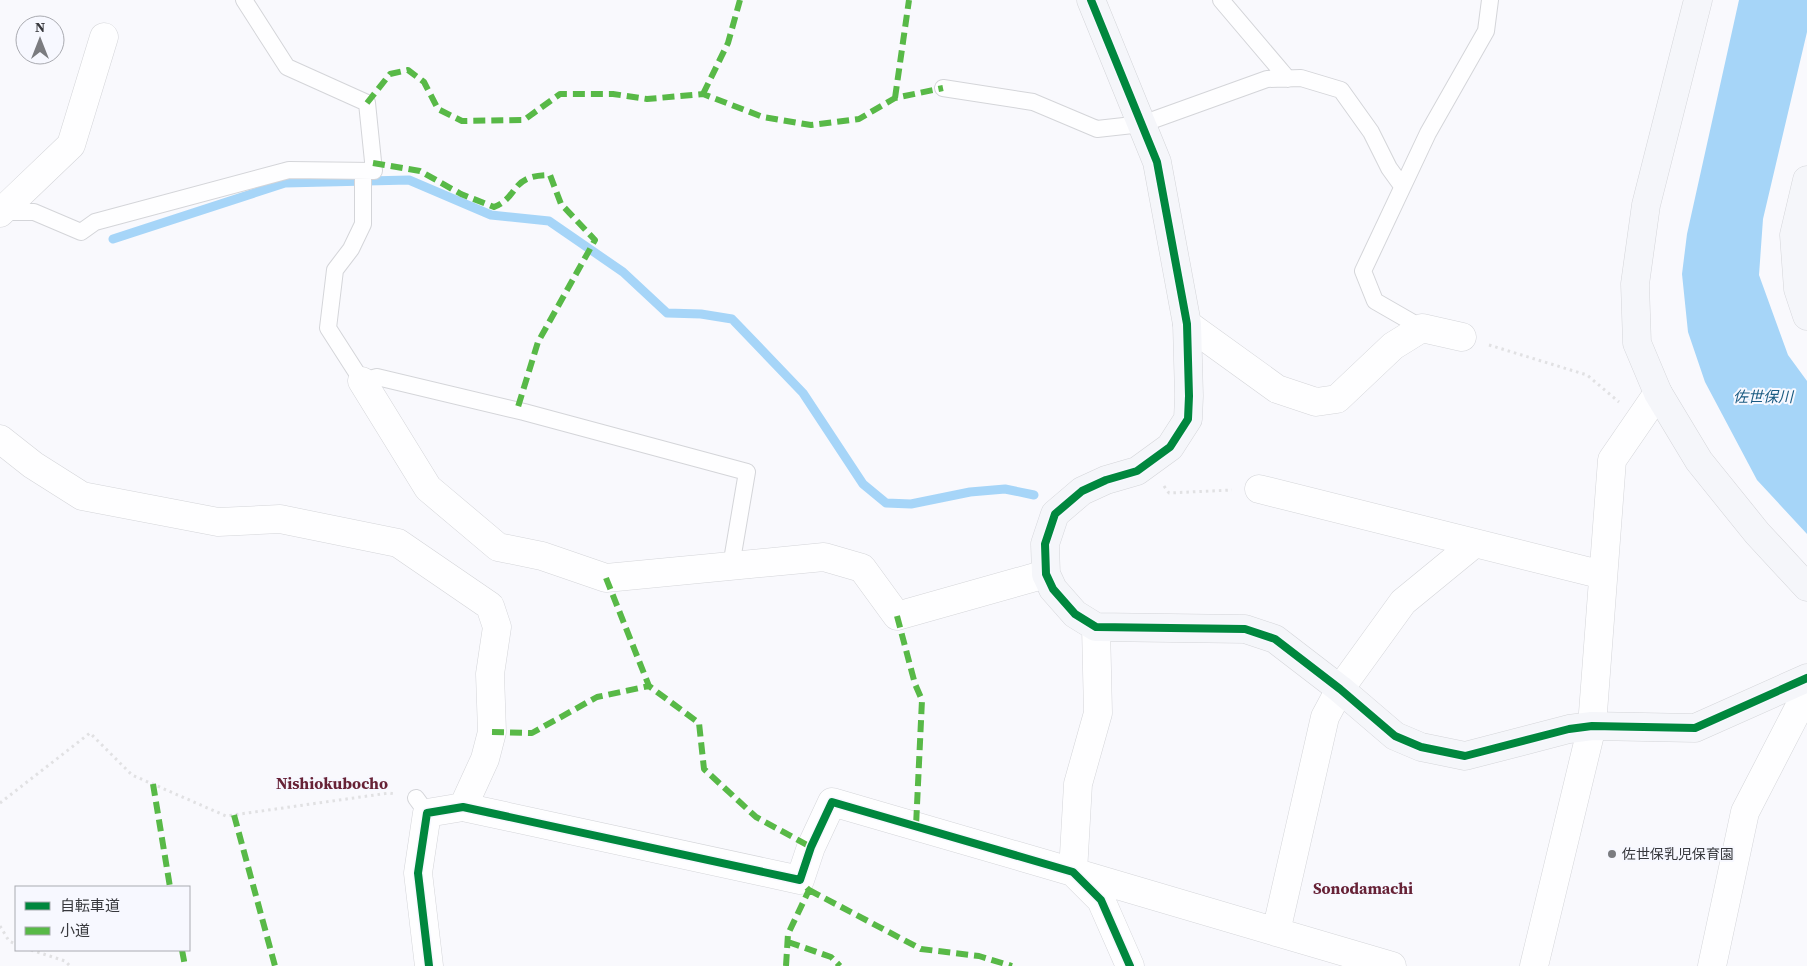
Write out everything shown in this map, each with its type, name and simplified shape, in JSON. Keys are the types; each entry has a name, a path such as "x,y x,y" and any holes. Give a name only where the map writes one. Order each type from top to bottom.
{"street":[{"path":"1090,0 1157,162 1187,324 1188,419 1170,447 1137,471 1106,480 1082,491 1055,514 1045,544 1046,574 1053,589 1075,614 1096,627 1245,628 1275,639 1340,689 1395,736 1420,748 1465,756 1569,729 1592,726 1695,728 1807,678"},
{"path":"1698,0 1646,205 1635,284 1637,343 1658,393 1699,461 1757,534 1807,587"},
{"path":"0,212 72,144 104,37"},
{"path":"1807,180 1804,208 1794,235 1798,289 1807,316"},
{"path":"1187,324 1278,389 1316,402 1336,399 1393,346 1422,328 1462,337"},
{"path":"362,381 428,488 498,547 542,556 606,578 824,557 862,568 897,616 1046,574"},
{"path":"1534,966 1592,726 1612,460 1658,393"},
{"path":"0,439 32,465 82,496 218,522 280,519 398,543 490,606 497,627 490,674 492,732 485,759 463,808"},
{"path":"1259,489 1603,575"},
{"path":"1276,932 1326,717 1340,689 1402,602 1475,543"},
{"path":"1096,627 1098,713 1078,784 1072,872 1101,900 1130,966"},
{"path":"1712,966 1745,812 1807,692"},
{"path":"429,966 418,873 422,806 463,808 800,880 811,847 832,802 1392,966"}],"lane":[{"path":"0,212 34,212 81,232 95,222 289,170 374,171 368,103 287,66 244,0"},
{"path":"1221,0 1288,79"},
{"path":"1422,328 1376,302 1363,271 1428,133 1486,31 1490,0"},
{"path":"943,88 1033,102 1097,129 1142,124 1267,79 1301,78 1341,90 1371,132 1389,168 1402,186"},
{"path":"363,171 363,224 351,249 336,270 328,328 362,381 377,376 524,412 747,472 731,566"}],"path":[{"path":"1462,337 1587,375 1622,405"},
{"path":"1148,463 1169,492 1259,489"},
{"path":"0,803 90,733 132,775 226,816 389,793 422,806"},
{"path":"0,926 9,941 15,944"},
{"path":"34,951 65,960 70,966"}],"water":[{"name":"佐世保川","path":"1739,0 1807,0 1807,32 1763,219 1759,275 1788,355 1807,381 1807,534 1757,480 1705,382 1688,332 1682,274 1687,234"}],"waterway":[{"path":"113,239 285,183 409,180 491,215 549,221 623,272 667,313 701,314 732,319 803,393 863,484 886,503 911,504 970,492 1005,489 1034,495"}],"marked path":[{"path":"703,94 728,43 740,0"},
{"path":"895,98 909,0"},
{"path":"367,103 390,74 408,70 424,82 438,109 462,121 524,120 560,94 613,94 647,99 703,94 763,117 811,125 859,119 895,98 943,88"},
{"path":"373,163 420,171 461,194 494,207 508,198 521,182 537,176 550,175 561,204 595,240 538,342 517,410"},
{"path":"606,578 649,686 699,723 704,769 756,817 811,847"},
{"path":"897,616 915,684 922,700 916,826"},
{"path":"492,732 532,733 597,697 649,686"},
{"path":"153,784 170,886"},
{"path":"234,815 275,966"},
{"path":"786,966 788,934 809,890 806,887"},
{"path":"809,890 921,949 979,956 1012,966"},
{"path":"788,942 831,957 840,966"},
{"path":"182,951 185,966"}],"cycle path":[{"path":"1091,0 1157,162 1187,324 1189,396 1188,419 1170,447 1137,471 1106,480 1082,491 1055,514 1045,544 1046,574 1053,589 1075,614 1096,627 1245,629 1275,639 1340,689 1395,736 1421,747 1465,756 1569,729 1592,726 1695,728 1807,678"},
{"path":"429,966 418,873 427,813 463,807 800,880 811,847 832,802 1073,872 1101,900 1130,966"}],"place":[{"name":"佐世保乳児保育園","path":"1612,854"}],"district":[{"name":"Nishiokubocho","path":"332,783"},
{"name":"Sonodamachi","path":"1363,888"}]}
